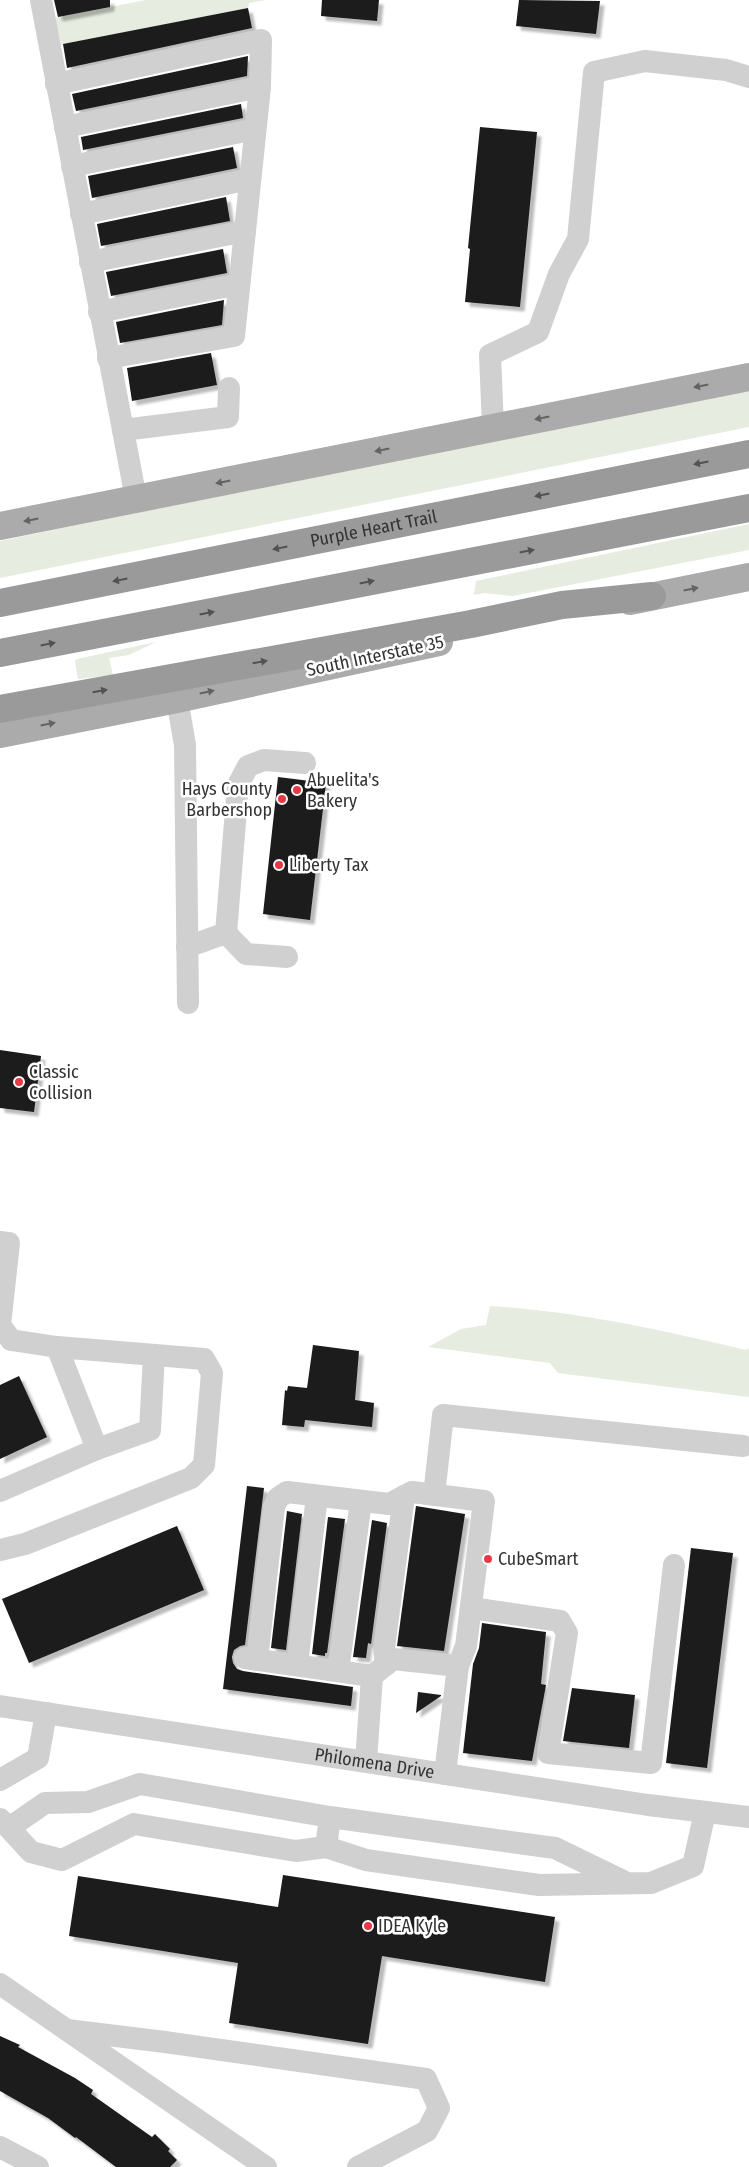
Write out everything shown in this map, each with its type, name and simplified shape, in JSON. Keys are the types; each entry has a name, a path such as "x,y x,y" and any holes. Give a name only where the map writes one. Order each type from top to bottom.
{"highway":[{"name":"Purple Heart Trail","path":"0,603 749,454"},
{"path":"0,653 749,508"},
{"path":"0,709 472,624 562,605 652,596"}],"main road":[{"path":"0,526 749,377"},
{"name":"South Interstate 35","path":"0,734 177,699 652,596 749,578"}],"street":[{"path":"41,0 136,499"},
{"path":"56,84 261,40 260,87 234,336 108,358"},
{"path":"493,428 490,355 538,332 559,274 578,239 594,72 645,61 726,70 749,77"},
{"path":"64,127 260,87"},
{"path":"72,166 255,129"},
{"path":"81,214 250,179"},
{"path":"90,262 245,231"},
{"path":"99,312 239,284"},
{"path":"123,430 228,416 229,388"},
{"path":"177,699 185,745 188,1003"},
{"path":"287,957 246,954 226,933 238,785 248,766 264,760 305,763"},
{"path":"187,947 226,933"},
{"path":"0,1242 9,1243 0,1325 11,1340 57,1347 204,1359 212,1373 204,1466 191,1478 25,1544 0,1550"},
{"path":"57,1347 97,1449"},
{"path":"0,1491 97,1449 150,1430 154,1355"},
{"path":"434,1495 442,1415 743,1446"},
{"path":"445,1774 458,1666 466,1646 484,1500 412,1492 389,1504 287,1492 278,1498 274,1507 251,1659 338,1671 379,1671 393,1659 458,1666"},
{"path":"297,1665 318,1496"},
{"path":"366,1761 384,1648 404,1496"},
{"path":"338,1671 361,1501"},
{"path":"471,1608 560,1621 567,1633 548,1752 651,1763 674,1565"},
{"name":"Philomena Drive","path":"0,1706 749,1818"},
{"path":"0,1780 38,1758 46,1713"},
{"path":"626,1883 555,1848 330,1817 140,1784 88,1802 45,1803 4,1824 31,1852 62,1860 134,1824 296,1850 326,1847 366,1860 539,1885 651,1883 693,1866 705,1812"},
{"path":"326,1847 330,1817"},
{"path":"0,1984 266,2167"},
{"path":"67,2030 426,2079 439,2108 427,2131 358,2167"},
{"path":"7,2156 38,2167"}],"shaded area":[{"path":"146,0 266,0 249,3 248,8 61,45 55,18"},
{"path":"749,390 749,427 0,578 0,541"},
{"path":"749,524 749,550 513,596 484,593 474,595 476,581"},
{"path":"156,642 129,655 109,658 113,675 78,679 75,661 77,659"},
{"path":"490,1306 587,1317 746,1350 749,1348 749,1397 558,1373 550,1363 428,1347 461,1329 486,1325"}],"building":[{"path":"54,0 110,0 110,7 58,17"},
{"path":"322,0 379,0 377,21 321,16"},
{"path":"519,0 600,1 596,34 516,26"},
{"path":"248,8 252,28 67,68 63,44"},
{"path":"248,56 247,76 76,111 72,94"},
{"path":"241,104 243,118 83,150 81,137"},
{"path":"480,127 537,132 520,307 465,302 470,249 468,248"},
{"path":"233,147 237,168 92,198 88,176"},
{"path":"226,197 230,221 101,246 97,224"},
{"path":"223,249 227,273 111,296 106,272"},
{"path":"224,300 222,325 120,343 116,322"},
{"path":"211,353 217,385 132,401 127,368"},
{"path":"278,777 326,783 310,920 263,914"},
{"name":"Classic Collision","path":"0,1050 41,1056 34,1112 0,1108"},
{"path":"313,1345 359,1351 355,1400 374,1403 372,1427 305,1420 304,1427 282,1425 285,1390 287,1391 288,1386 307,1388"},
{"path":"19,1376 47,1437 0,1459 0,1385"},
{"path":"247,1486 264,1488 245,1645 234,1650 233,1663 237,1669 243,1671 353,1687 351,1706 223,1689"},
{"path":"416,1506 465,1514 444,1651 397,1646"},
{"path":"287,1511 302,1514 286,1650 271,1648"},
{"path":"328,1517 345,1519 327,1653 325,1653 325,1656 312,1654"},
{"path":"372,1520 387,1523 371,1644 368,1643 366,1658 353,1657"},
{"path":"177,1526 204,1590 29,1663 2,1599"},
{"path":"691,1548 733,1553 707,1768 666,1763"},
{"path":"482,1623 546,1632 541,1684 546,1685 532,1761 463,1753 473,1664 479,1648"},
{"path":"572,1688 635,1695 629,1748 563,1741"},
{"path":"418,1692 441,1695 441,1696 416,1713"},
{"path":"283,1875 555,1917 545,1982 382,1956 368,2044 229,2023 238,1963 69,1936 78,1876 278,1907"},
{"path":"0,2036 20,2045 18,2047 93,2090 91,2094 152,2137 155,2134 170,2149 168,2151 177,2160 170,2167 116,2167 48,2118 0,2091"}],"place":[{"name":"Abuelita's Bakery","path":"297,790"},
{"name":"Hays County Barbershop","path":"282,799"},
{"name":"Liberty Tax","path":"279,865"},
{"name":"Classic Collision","path":"19,1082"},
{"name":"CubeSmart","path":"488,1559"},
{"name":"IDEA Kyle","path":"368,1926"}]}
